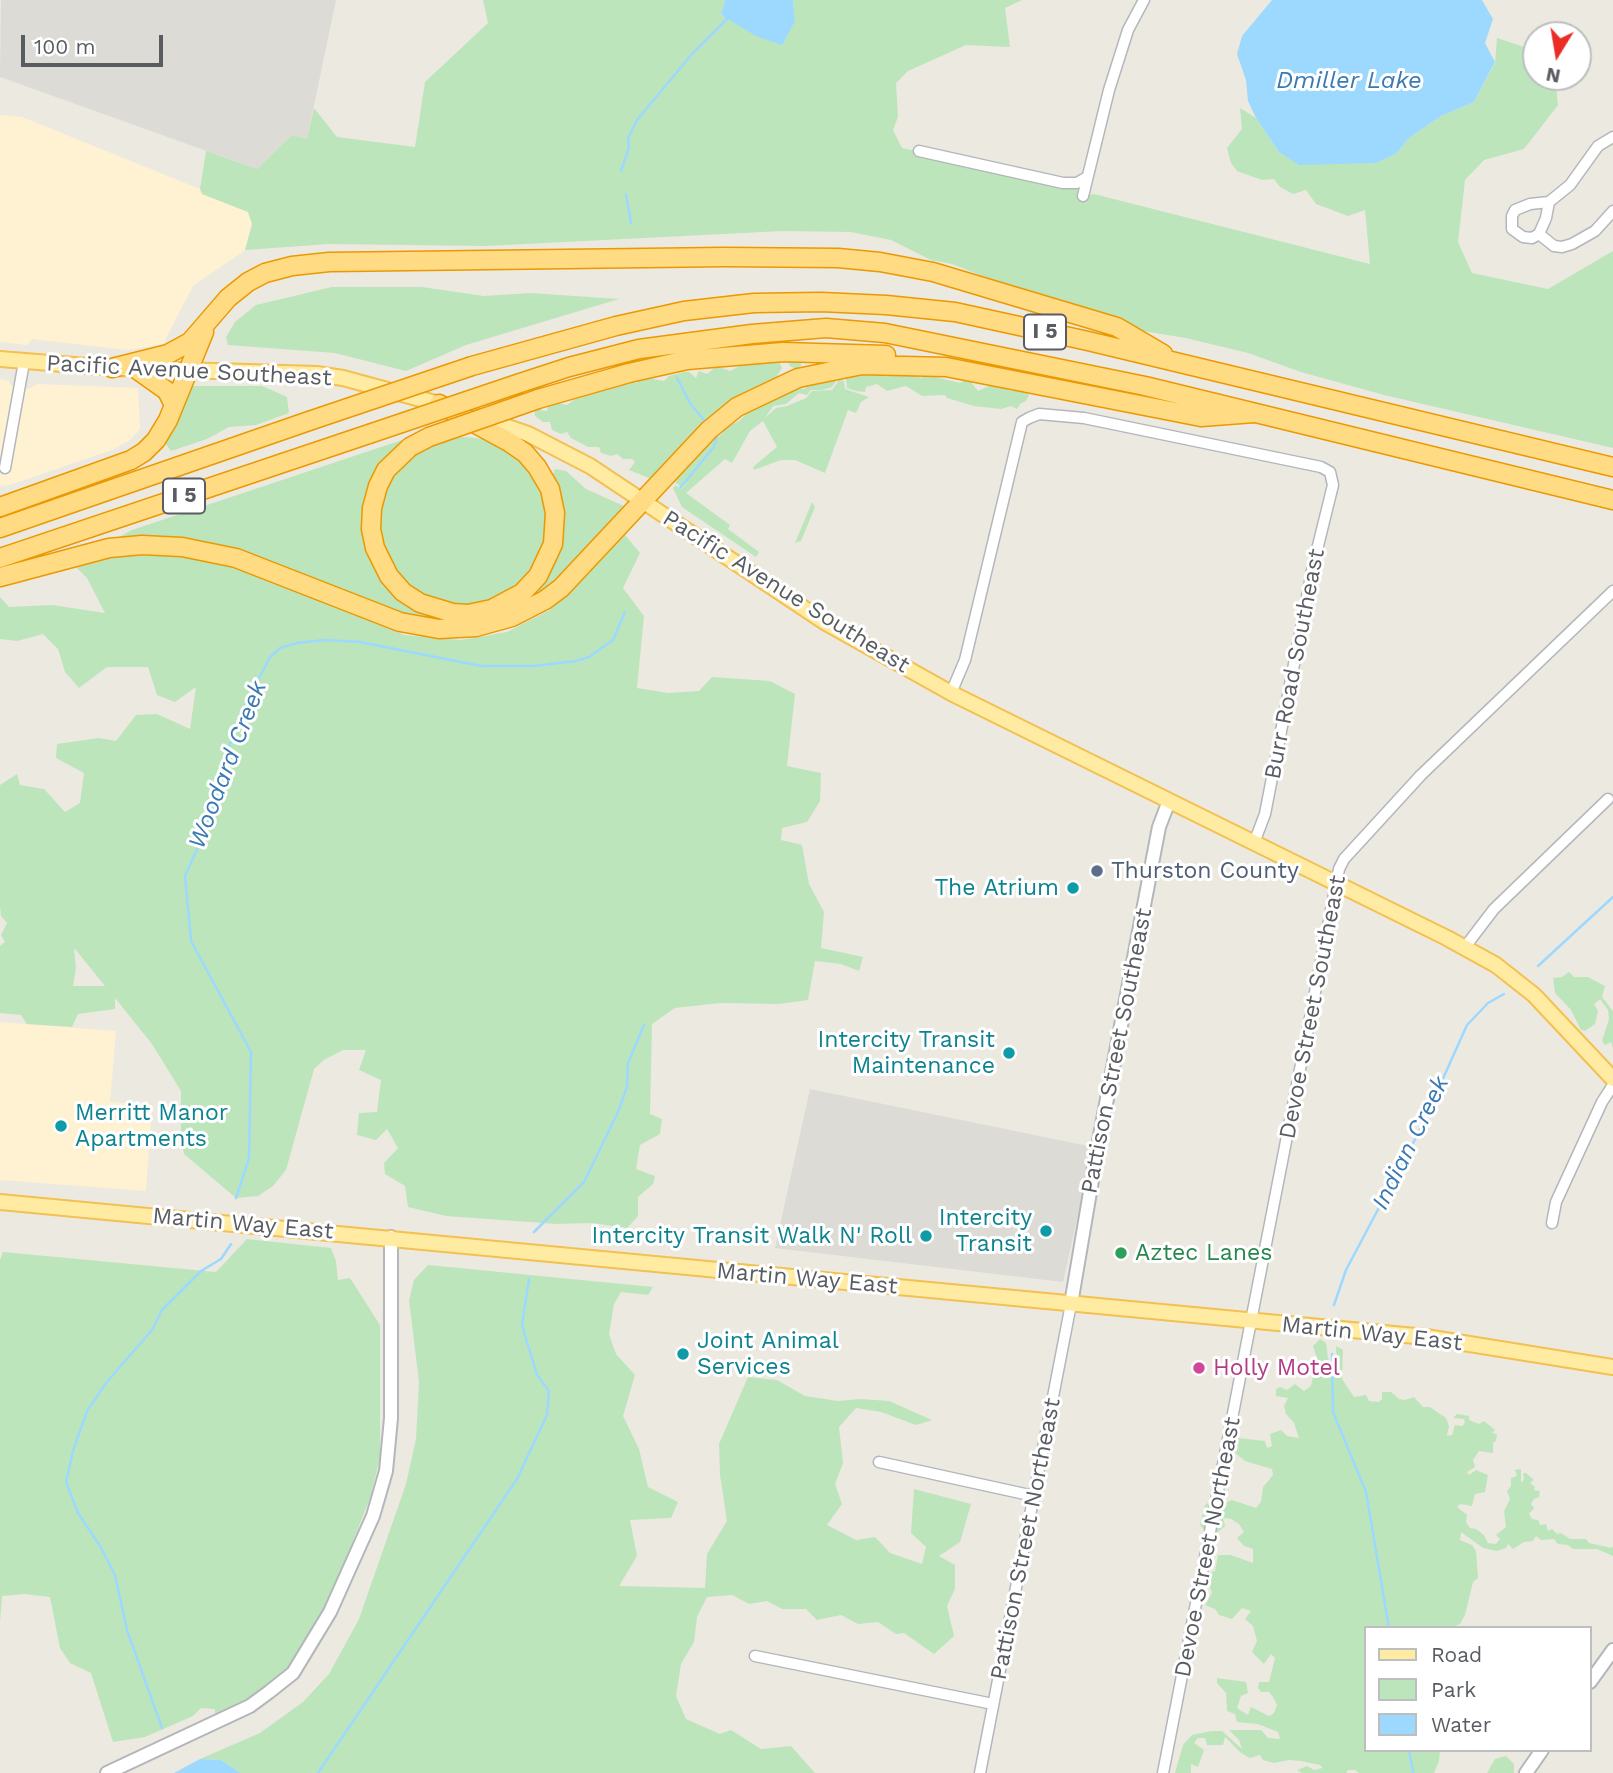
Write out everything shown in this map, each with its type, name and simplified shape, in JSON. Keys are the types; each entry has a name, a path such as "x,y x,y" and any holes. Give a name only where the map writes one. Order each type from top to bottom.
{"highway":[{"path":"112,368 167,354 190,342 228,298 248,282 265,273 304,264 725,257 838,258 880,262 933,272 1117,327 1182,364"},
{"name":"I 5","path":"0,528 472,366 616,326 684,311 754,303 821,302 955,312 1613,467"},
{"path":"0,507 131,460 156,440 190,370 210,320"},
{"name":"I 5","path":"0,558 569,367 639,349 752,334 826,328 885,333 936,342 1145,386 1613,500"},
{"path":"439,404 509,442 525,453 550,489 555,513 553,544 538,576 522,593 492,609 468,614 430,608 412,598 389,576 375,548 371,529 372,508 386,470 410,447 429,437 538,399 629,373 687,360 736,354 854,352 908,357 946,367 1201,417 1254,413"},
{"path":"0,577 109,548 167,545 203,550 244,561 400,622 439,629 476,627 512,617 545,600 561,588 696,442 737,407 775,387 821,372 862,365 946,367"},
{"path":"136,369 167,391 174,405"}],"main road":[{"name":"Pacific Avenue Southeast","path":"0,359 112,368 317,374 439,404 510,427 548,443 590,466 830,626 951,693 1496,964 1534,995 1613,1079"},
{"name":"Martin Way East","path":"0,1202 1426,1337 1613,1367"}],"street":[{"path":"1083,196 1109,90 1128,30 1144,0"},
{"path":"1549,202 1539,234 1532,238 1517,234 1512,229 1512,216 1520,206 1549,202 1570,185 1598,146 1613,136"},
{"path":"919,150 1063,183 1077,183 1087,177"},
{"path":"1539,234 1554,246 1572,244 1595,231 1613,211"},
{"path":"5,468 24,362"},
{"name":"Burr Road Southeast","path":"951,693 965,660 1023,422 1039,414 1084,418 1321,467 1330,472 1334,485 1314,566 1265,814 1254,843"},
{"name":"Devoe Street Southeast","path":"1252,1321 1336,884 1344,859 1421,775 1613,591"},
{"path":"1465,947 1494,909 1608,799"},
{"name":"Pattison Street Southeast","path":"1071,1304 1098,1142 1159,827 1169,800"},
{"path":"1552,1223 1556,1202 1602,1102 1613,1085"},
{"path":"107,1773 250,1706 293,1673 330,1612 373,1516 386,1471 391,1418 391,1237"},
{"name":"Pattison Street Northeast","path":"980,1773 1071,1304"},
{"name":"Devoe Street Northeast","path":"1163,1773 1252,1321"},
{"path":"879,1462 1034,1496"},
{"path":"1592,1679 1613,1650"},
{"path":"755,1656 993,1704"},
{"path":"1527,1773 1541,1752"}],"shaded area":[{"path":"1,0 336,0 307,139 292,135 257,169 0,77"},
{"path":"0,115 22,117 200,189 202,194 248,212 252,224 245,250 193,286 163,344 128,350 32,339 27,345 0,342"},
{"path":"0,379 28,389 38,384 138,388 140,429 130,440 112,450 10,485 0,486"},
{"path":"0,1022 116,1031 110,1102 152,1105 146,1191 0,1180"},
{"path":"810,1089 1093,1147 1063,1282 775,1248"}],"green space":[{"path":"483,0 725,0 721,16 795,21 793,0 1022,0 1005,8 1010,47 966,45 908,71 896,83 898,117 893,130 902,148 1071,184 1083,196 1094,194 1370,264 1365,210 1348,216 1316,204 1306,190 1293,194 1280,187 1274,179 1262,180 1237,171 1231,163 1227,148 1242,129 1240,108 1256,118 1279,152 1326,163 1376,163 1396,154 1409,138 1441,116 1474,102 1495,63 1497,38 1522,46 1522,91 1556,91 1558,105 1524,149 1484,160 1465,180 1458,242 1472,273 1548,289 1613,251 1613,448 1384,395 1301,372 1248,353 1186,338 1137,330 1013,288 952,264 931,260 891,240 851,232 782,231 486,246 329,244 245,250 252,224 248,212 202,194 200,189 206,151 257,169 292,135 307,139 314,108 337,137 415,147 425,82 488,23"},
{"path":"332,287 422,287 484,296 530,293 619,299 466,345 406,371 335,353 228,345 226,337 235,322 256,305"},
{"path":"753,359 801,359 801,366 795,369 787,361 780,363 782,368 773,383 771,381 749,390 654,480 629,470 635,462 632,459 601,453 599,447 588,447 571,438 567,432 561,434 552,430 550,422 543,422 535,416 534,409 547,411 553,402 567,405 578,397 578,393 599,386 609,388 617,383 637,383 637,376 664,381 669,376 689,372 696,378 699,371 707,374 717,366 730,371"},
{"path":"836,372 910,373 921,378 927,375 960,383 970,381 978,391 989,386 1002,386 1011,391 1024,390 1029,395 1017,409 1011,406 1001,409 974,406 945,395 922,396 906,386 887,391 877,384 866,387 865,392 856,391 847,388 846,379 838,378 832,387 811,390 807,395 799,393 786,404 773,406 765,418 776,408 806,398 812,391 832,390 839,380 844,381 845,389 869,397 861,402 856,413 848,410 825,473 795,460 781,460 754,470 753,467 777,447 763,421 750,431 732,463 725,459 686,493 730,525 728,529 759,552 756,557 682,507 673,488 676,485 680,490 687,483 681,487 675,482 700,454 698,447 710,444 723,433 723,424 739,421 747,413 747,407 756,409 775,392 784,396 786,388 804,389 810,384 819,385 824,378"},
{"path":"190,386 262,386 287,397 289,413 256,425 229,427 207,439 171,451 165,443 184,407"},
{"path":"432,430 388,459 368,546 442,618 437,622 413,619 255,560 115,539 132,530"},
{"path":"463,437 495,444 510,451 522,462 533,474 540,489 547,521 540,553 533,568 522,580 510,591 495,598 463,605 431,598 416,591 404,580 393,568 386,553 379,521 386,489 393,474 404,462 416,451 431,444"},
{"path":"555,469 566,471 586,489 626,507 566,571 533,597 518,605 544,578 551,479"},
{"path":"812,502 815,507 801,541 795,543"},
{"path":"625,535 640,553 623,588 644,616 637,688 668,693 699,691 712,677 770,681 795,694 787,766 821,773 820,801 807,822 782,828 781,840 802,845 809,884 824,912 821,948 863,957 859,971 841,964 815,961 808,1000 779,1004 720,1003 675,1008 652,1024 650,1114 662,1119 660,1134 640,1145 636,1169 655,1176 653,1184 638,1197 638,1216 627,1228 592,1223 557,1224 446,1216 408,1207 405,1186 385,1174 384,1163 398,1148 387,1129 376,1140 357,1135 359,1113 377,1112 381,1080 359,1070 366,1050 343,1050 314,1069 286,1170 273,1186 258,1196 236,1198 184,1154 181,1138 181,1091 152,1044 115,998 115,1009 78,1014 72,1027 27,1024 21,1015 0,1013 0,946 5,942 1,935 7,923 1,916 0,906 0,785 17,774 20,785 44,789 65,812 80,803 84,773 56,758 57,744 99,738 116,741 136,715 157,714 190,729 196,687 175,702 157,695 148,667 107,667 79,688 65,672 58,649 43,634 17,641 0,639 0,597 9,607 52,605 105,613 87,578 76,567 107,554 170,554 218,561 280,583 404,635 461,640 507,632 550,610","holes":["75,949 105,986 73,986"]},
{"path":"1569,972 1574,977 1588,977 1605,986 1602,997 1613,1011 1613,1049 1611,1042 1605,1045 1602,1041 1609,1019 1608,1010 1600,999 1594,1004 1598,1011 1595,1024 1585,1031 1581,1030 1571,1010 1555,993 1553,978 1562,977"},
{"path":"247,1239 331,1248 336,1261 338,1280 350,1278 380,1325 380,1458 370,1498 325,1612 291,1669 253,1700 215,1719 215,1709 201,1708 193,1716 145,1737 113,1742 91,1673 70,1663 60,1648 50,1597 24,1594 2,1596 0,1622 0,1260 3,1252 216,1272"},
{"path":"428,1265 653,1287 648,1295 621,1292 614,1304 609,1334 616,1354 635,1375 623,1416 639,1449 648,1487 678,1502 671,1518 630,1520 637,1556 619,1586 705,1588 707,1554 727,1521 720,1475 719,1444 748,1377 777,1380 805,1396 838,1401 889,1401 932,1420 916,1425 881,1412 856,1408 839,1427 843,1463 835,1484 842,1504 827,1525 856,1540 875,1537 890,1553 922,1564 926,1547 911,1533 914,1489 971,1504 960,1542 939,1556 955,1565 955,1589 947,1606 954,1636 934,1654 904,1633 896,1634 878,1622 858,1624 841,1615 817,1620 806,1609 782,1609 767,1601 749,1604 732,1595 707,1597 697,1617 694,1642 681,1664 676,1696 686,1719 720,1734 731,1730 761,1749 791,1746 815,1773 241,1773 221,1760 200,1759 260,1733 303,1702 329,1674 359,1619 406,1484 416,1439 419,1382 409,1300 414,1280"},
{"path":"1320,1339 1326,1343 1331,1364 1328,1368 1330,1375 1336,1374 1337,1371 1336,1346 1343,1350 1342,1379 1354,1397 1366,1395 1369,1401 1379,1402 1382,1392 1391,1392 1399,1399 1414,1397 1423,1407 1430,1407 1446,1418 1449,1426 1447,1436 1452,1435 1455,1425 1462,1426 1465,1423 1464,1419 1453,1418 1457,1414 1469,1416 1469,1420 1479,1424 1484,1421 1495,1430 1492,1433 1497,1434 1493,1453 1479,1451 1473,1460 1475,1467 1467,1472 1469,1475 1476,1470 1488,1475 1485,1492 1475,1494 1472,1506 1460,1504 1457,1507 1467,1515 1466,1522 1470,1528 1484,1535 1488,1543 1496,1544 1500,1539 1496,1535 1506,1527 1504,1511 1510,1499 1507,1491 1511,1486 1511,1478 1517,1476 1515,1470 1521,1469 1521,1482 1524,1480 1523,1473 1526,1473 1534,1480 1530,1483 1535,1487 1534,1490 1540,1491 1539,1497 1531,1504 1534,1508 1529,1514 1532,1519 1538,1520 1540,1525 1546,1524 1548,1531 1552,1529 1570,1539 1586,1539 1589,1543 1612,1548 1613,1546 1613,1556 1597,1549 1573,1549 1568,1545 1558,1544 1554,1539 1541,1540 1536,1536 1533,1541 1524,1542 1513,1549 1508,1544 1506,1548 1497,1551 1483,1548 1461,1532 1460,1540 1472,1545 1476,1551 1478,1578 1473,1582 1465,1615 1460,1624 1364,1626 1364,1752 1440,1752 1434,1773 1359,1773 1348,1770 1346,1773 1302,1773 1297,1770 1307,1766 1314,1770 1323,1768 1301,1761 1274,1763 1263,1760 1260,1755 1250,1758 1225,1737 1223,1745 1207,1745 1205,1738 1198,1738 1194,1743 1204,1750 1198,1767 1191,1764 1191,1773 1175,1773 1183,1745 1192,1735 1222,1731 1242,1749 1239,1740 1229,1730 1261,1730 1268,1738 1280,1739 1278,1732 1258,1724 1237,1722 1235,1714 1227,1711 1226,1693 1217,1683 1217,1678 1246,1682 1248,1693 1241,1696 1237,1708 1248,1715 1251,1707 1269,1716 1274,1713 1277,1705 1273,1697 1269,1692 1261,1692 1258,1688 1259,1682 1269,1682 1275,1658 1271,1654 1264,1664 1252,1652 1257,1641 1253,1626 1245,1619 1251,1611 1242,1608 1232,1619 1219,1615 1215,1609 1205,1605 1212,1593 1209,1573 1215,1571 1218,1555 1231,1555 1253,1563 1253,1549 1244,1546 1237,1538 1244,1532 1239,1524 1231,1519 1223,1518 1225,1526 1217,1533 1209,1528 1205,1531 1200,1525 1205,1505 1209,1502 1224,1503 1232,1500 1256,1508 1261,1502 1263,1487 1273,1475 1272,1469 1245,1461 1234,1452 1238,1438 1265,1441 1267,1448 1272,1446 1270,1434 1281,1430 1287,1436 1299,1438 1294,1423 1286,1414 1284,1406 1288,1398 1276,1396 1276,1389 1280,1387 1287,1390 1295,1384 1304,1391 1311,1386 1317,1358 1313,1346"},
{"path":"1506,1756 1514,1764 1514,1773 1487,1773 1495,1759"}],"water":[{"path":"725,0 793,0 795,21 782,45 756,36 721,15"},
{"name":"Dmiller Lake","path":"1272,0 1482,0 1493,19 1485,43 1495,62 1474,102 1441,116 1409,138 1396,154 1376,163 1299,165 1279,152 1256,118 1248,101 1246,80 1237,54 1242,36"},
{"path":"200,1759 221,1760 241,1773 174,1773"}],"waterway":[{"name":"Woodard Creek","path":"621,171 629,148 628,138 637,120 692,54 729,17"},
{"name":"Woodard Creek","path":"626,194 631,223"},
{"name":"Woodard Creek","path":"677,378 691,405 706,422"},
{"name":"Woodard Creek","path":"680,488 714,447 717,435"},
{"name":"Woodard Creek","path":"236,1198 249,1158 251,1052 191,941 185,876 203,836 221,783 225,757 244,707 270,657 280,648 325,640 360,642 481,666 533,666 576,661 589,657 613,640 625,612"},
{"name":"Indian Creek","path":"1538,966 1613,897"},
{"name":"Indian Creek","path":"1334,1305 1346,1270 1419,1132 1467,1025 1488,1003 1504,994"},
{"path":"534,1232 584,1182 618,1112 627,1087 628,1063 644,1025"},
{"name":"Woodard Creek","path":"162,1728 127,1630 115,1575 78,1513 66,1482 87,1411 106,1383 152,1330 162,1310 201,1271 221,1259 231,1244"},
{"path":"318,1773 517,1479 547,1415 549,1391 537,1375 522,1325 529,1279"},
{"name":"Indian Creek","path":"1332,1354 1333,1412 1366,1492 1389,1626"},
{"name":"Indian Creek","path":"1409,1752 1413,1773"}],"place":[{"name":"Thurston County","path":"1097,871"},
{"name":"The Atrium","path":"1073,888"},
{"name":"Intercity Transit Maintenance","path":"1009,1053"},
{"name":"Merritt Manor Apartments","path":"61,1126"},
{"name":"Intercity Transit","path":"1046,1231"},
{"name":"Intercity Transit Walk N' Roll","path":"926,1236"},
{"name":"Aztec Lanes","path":"1121,1253"},
{"name":"Joint Animal Services","path":"683,1354"},
{"name":"Holly Motel","path":"1199,1368"}]}
